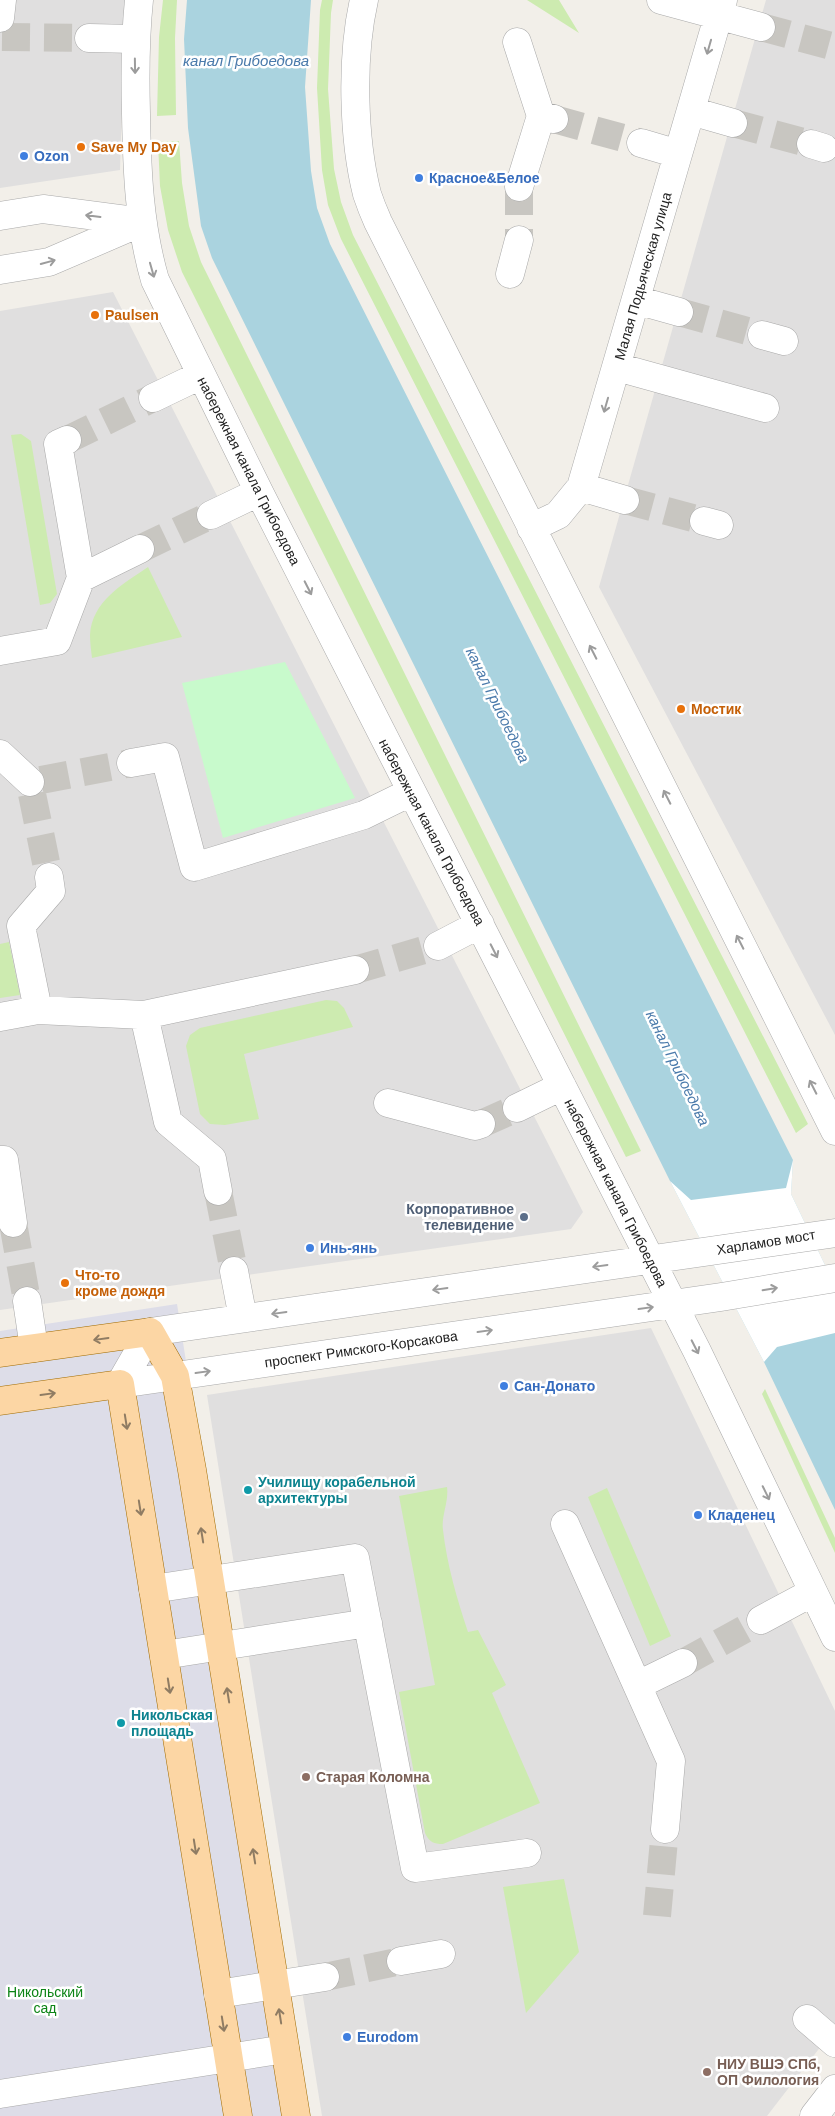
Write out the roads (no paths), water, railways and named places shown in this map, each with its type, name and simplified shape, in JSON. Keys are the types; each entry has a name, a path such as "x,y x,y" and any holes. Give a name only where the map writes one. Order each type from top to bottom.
{"main road":[{"path":"0,1354 150,1332 175,1376 210,1579 296,2116"},
{"path":"120,1384 238,2116"},
{"name":"проспект Римского-Корсакова","path":"0,1401 120,1384"}],"street":[{"path":"0,18 2,0"},
{"name":"набережная канала Грибоедова","path":"139,0 135,39 137,177 147,252 155,280 258,492 673,1304 835,1637"},
{"path":"364,0 360,17 355,88 361,165 368,196 378,222 835,1131"},
{"path":"661,0 721,8 761,27"},
{"name":"Малая Подьяческая улица","path":"531,528 558,515 581,487 721,8"},
{"path":"89,38 135,39"},
{"path":"517,42 547,118 519,187"},
{"path":"691,111 733,123"},
{"path":"641,143 678,154"},
{"path":"0,216 43,209 142,222"},
{"path":"0,270 49,262 142,222"},
{"path":"510,274 519,240"},
{"path":"636,300 679,312"},
{"path":"617,367 765,408"},
{"path":"153,398 200,375"},
{"path":"0,651 58,641 81,578 58,444 67,440"},
{"path":"581,487 625,500"},
{"path":"211,515 258,492"},
{"path":"81,578 140,549"},
{"path":"0,754 35,785"},
{"path":"131,763 165,757 194,867 364,815 410,792"},
{"path":"38,1010 21,926 51,891 49,877"},
{"path":"438,946 480,924"},
{"path":"0,1017 38,1010 144,1015 355,970"},
{"path":"144,1015 168,1122 212,1159 218,1191"},
{"path":"517,1108 562,1086"},
{"path":"388,1103 474,1126 481,1124"},
{"path":"0,1160 4,1160 13,1223"},
{"name":"Харламов мост","path":"650,1259 833,1233"},
{"path":"120,1384 150,1332 650,1259"},
{"path":"234,1271 243,1318"},
{"name":"проспект Римского-Корсакова","path":"120,1384 722,1297 835,1278"},
{"path":"27,1301 34,1348"},
{"path":"565,1524 671,1761 665,1829"},
{"path":"153,1589 355,1558 415,1868 527,1853"},
{"path":"760,1620 813,1592"},
{"path":"164,1655 368,1623"},
{"path":"638,1685 683,1663"},
{"path":"401,1961 441,1954"},
{"path":"218,1994 325,1977"},
{"path":"807,2019 835,2043"},
{"path":"0,2094 285,2049"},
{"path":"814,2116 835,2089"}],"water":[{"name":"канал Грибоедова","path":"187,0 311,0 305,87 311,171 317,208 330,244 793,1160 791,1194 835,1286 835,1510 764,1362 670,1181 212,258 201,226 188,128 184,39"}],"tunnel":[{"path":"761,27 835,47"},
{"path":"2,37 89,38"},
{"path":"554,119 641,143"},
{"path":"733,123 811,144"},
{"path":"519,187 519,240"},
{"path":"679,312 762,335"},
{"path":"67,440 153,398"},
{"path":"625,500 704,521"},
{"path":"140,549 211,515"},
{"path":"41,780 131,763"},
{"path":"32,794 49,877"},
{"path":"355,970 438,946"},
{"path":"481,1124 517,1108"},
{"path":"218,1191 234,1271"},
{"path":"13,1223 27,1301"},
{"path":"683,1663 761,1620"},
{"path":"657,1916 665,1829"},
{"path":"325,1977 401,1961"}],"place":[{"name":"Save My Day","path":"81,147"},
{"name":"Ozon","path":"24,156"},
{"name":"Красное&Белое","path":"419,178"},
{"name":"Paulsen","path":"95,315"},
{"name":"Мостик","path":"681,709"},
{"name":"Корпоративное телевидение","path":"524,1217"},
{"name":"Инь-янь","path":"310,1248"},
{"name":"Что-то кроме дождя","path":"65,1283"},
{"name":"Сан-Донато","path":"504,1386"},
{"name":"Училищу корабельной архитектуры","path":"248,1490"},
{"name":"Кладенец","path":"698,1515"},
{"name":"Никольская площадь","path":"121,1723"},
{"name":"Старая Коломна","path":"306,1777"},
{"name":"Eurodom","path":"347,2037"},
{"name":"НИУ ВШЭ СПб, ОП Филология","path":"707,2072"}],"park label":[{"name":"Никольский сад","path":"45,2000"}]}
